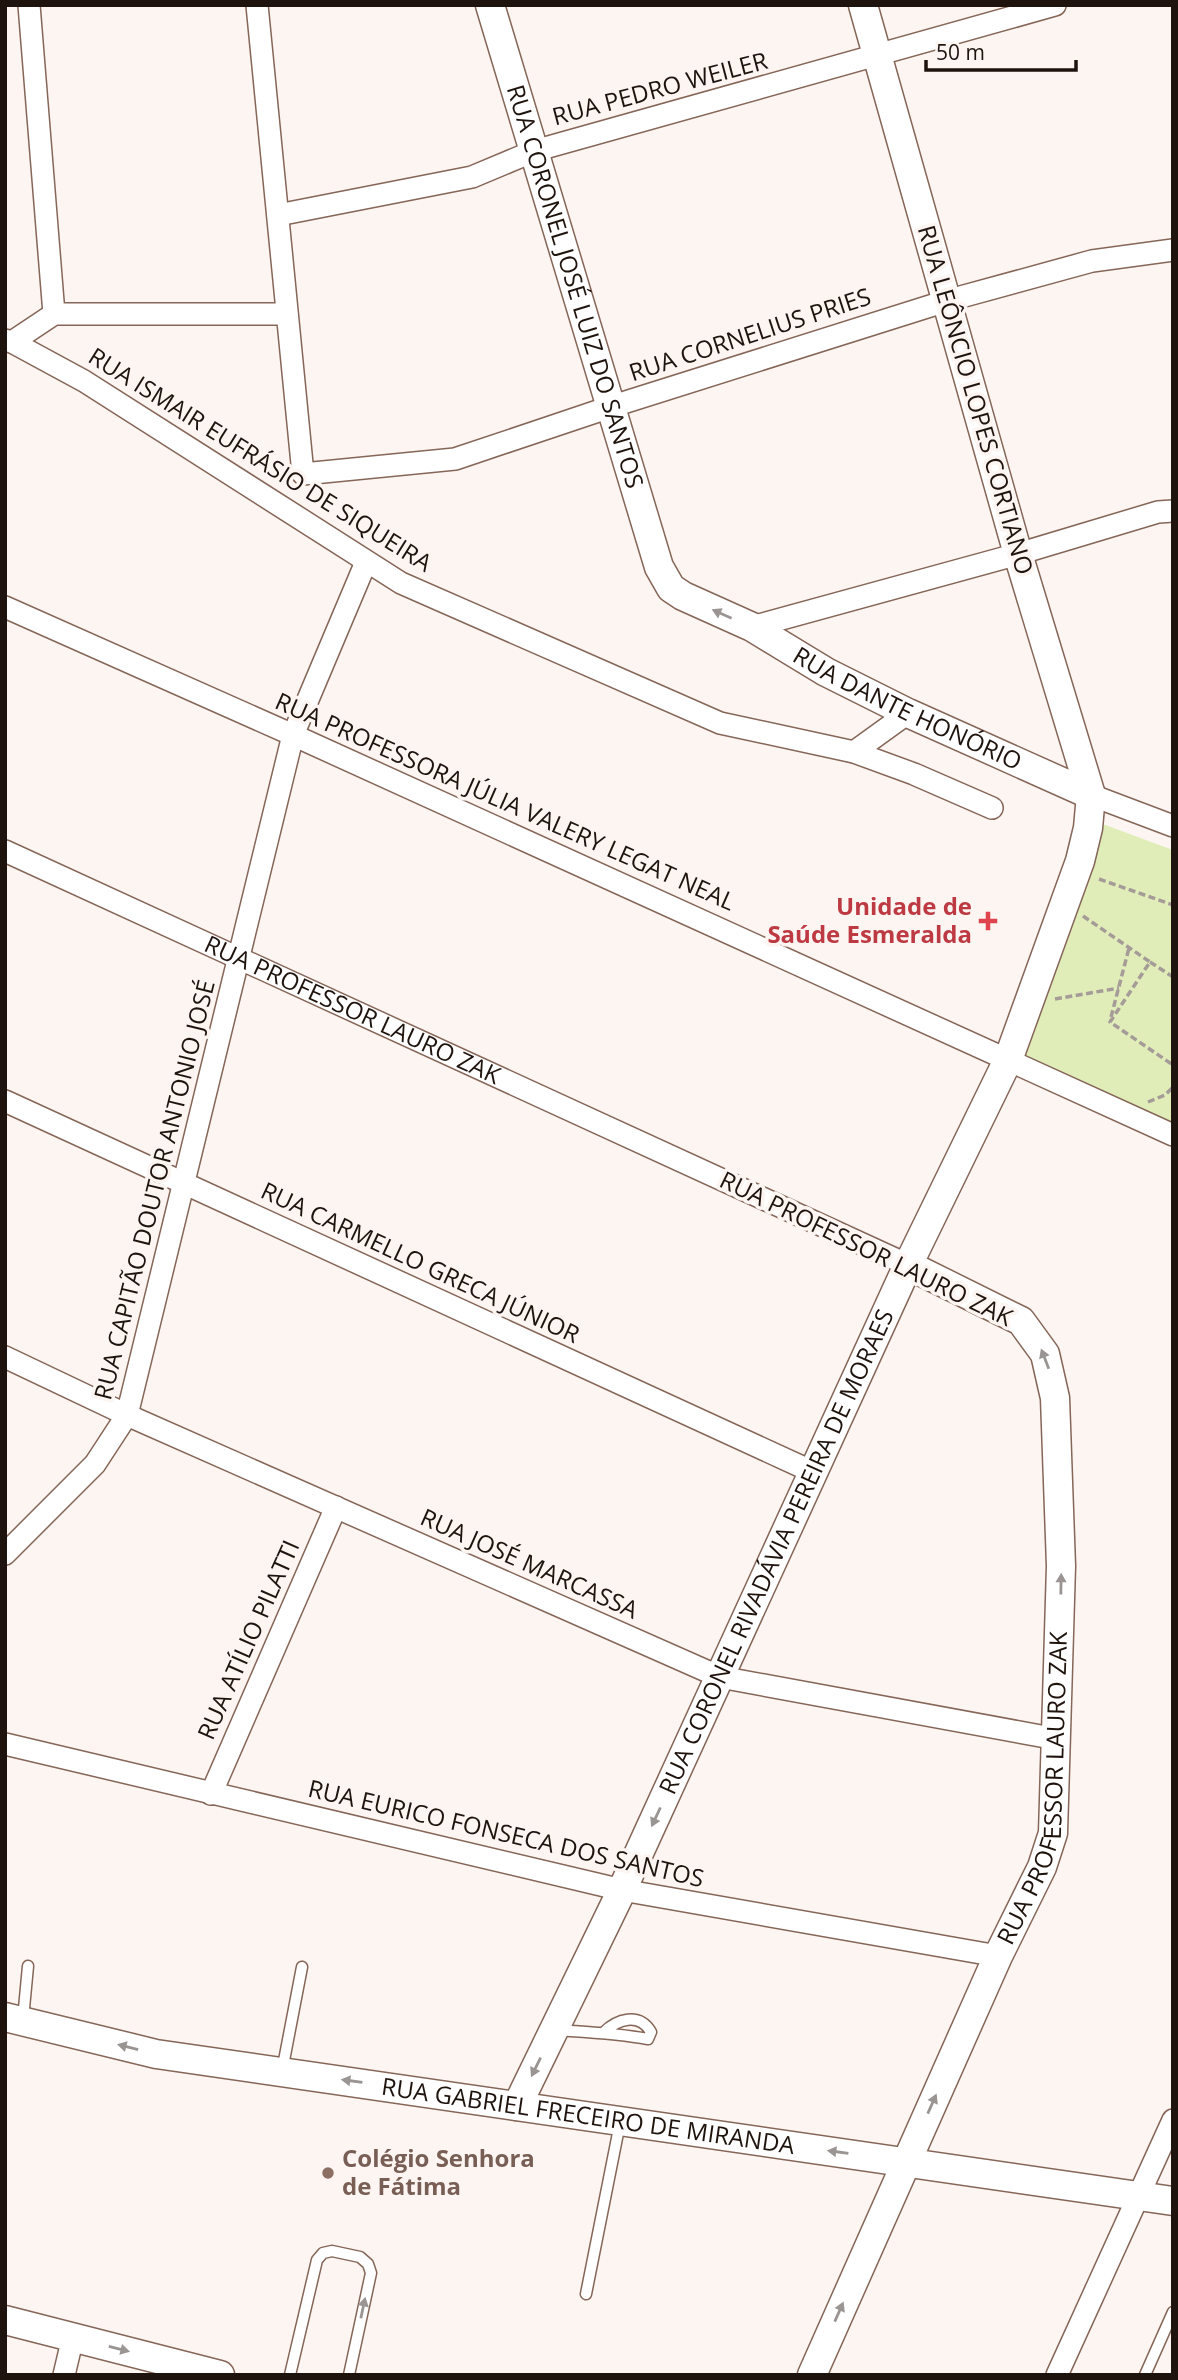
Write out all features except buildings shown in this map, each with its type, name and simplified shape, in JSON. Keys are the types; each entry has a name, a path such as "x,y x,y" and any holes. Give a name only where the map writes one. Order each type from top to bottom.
{"street":[{"path":"29,5 54,314"},
{"path":"9,341 54,314 287,314 257,5"},
{"name":"RUA CORONEL JOSÉ LUIZ DO SANTOS","path":"490,5 659,567"},
{"name":"RUA LEÔNCIO LOPES CORTIANO","path":"863,5 1018,554 1091,795"},
{"name":"RUA PEDRO WEILER","path":"278,215 472,177 534,151 1055,5"},
{"name":"RUA CORNELIUS PRIES","path":"287,314 303,474 455,459 946,301 1091,261 1173,250"},
{"name":"RUA ISMAIR EUFRÁSIO DE SIQUEIRA","path":"9,341 84,381 401,583 720,723 854,752 914,774 992,808"},
{"path":"752,627 1018,554 1158,512 1173,511"},
{"name":"RUA CAPITÃO DOUTOR ANTONIO JOSÉ","path":"5,1554 95,1464 127,1415 293,735 366,562"},
{"name":"RUA DANTE HONÓRIO","path":"659,567 671,588 683,596 752,627 904,717 1173,826"},
{"name":"RUA PROFESSORA JÚLIA VALERY LEGAT NEAL","path":"5,607 1173,1135"},
{"path":"854,752 904,717"},
{"name":"RUA CORONEL RIVADÁVIA PEREIRA DE MORAES","path":"517,2106 622,1890 908,1265 1008,1060 1080,861 1088,828 1091,795"},
{"name":"RUA PROFESSOR LAURO ZAK","path":"5,851 908,1265 1021,1321 1045,1354 1055,1398 1061,1566 1053,1833 1042,1867 998,1956 812,2375"},
{"name":"RUA CARMELLO GRECA JÚNIOR","path":"5,1101 813,1472"},
{"name":"RUA JOSÉ MARCASSA","path":"5,1357 127,1415 720,1677 1057,1739"},
{"name":"RUA ATÍLIO PILATTI","path":"211,1794 336,1507"},
{"name":"RUA EURICO FONSECA DOS SANTOS","path":"5,1744 622,1890 998,1956"},
{"name":"RUA GABRIEL FRECEIRO DE MIRANDA","path":"14,2020 156,2054 1173,2201"},
{"path":"1057,2375 1173,2120"},
{"path":"5,2320 220,2375"},
{"path":"64,2375 73,2337"}],"lane":[{"path":"14,2020 28,1966"},
{"path":"282,2071 302,1967"},
{"path":"554,2030 603,2033"},
{"path":"586,2294 620,2120"},
{"path":"290,2375 317,2260 323,2253 332,2251 360,2257 368,2263 371,2273 349,2375"},
{"path":"1145,2375 1173,2312"}],"path":[{"path":"1099,879 1173,905"},
{"path":"1075,911 1173,977"},
{"path":"1110,1022 1129,948"},
{"path":"1110,1022 1150,962"},
{"path":"1055,999 1119,988"},
{"path":"1110,1022 1173,1065"},
{"path":"1145,1104 1173,1087"}],"green space":[{"path":"1100,823 1173,850 1173,1126 1022,1056"}],"place":[{"name":"Unidade de Saúde Esmeralda","path":"988,921"},
{"name":"Colégio Senhora de Fátima","path":"328,2173"}]}
